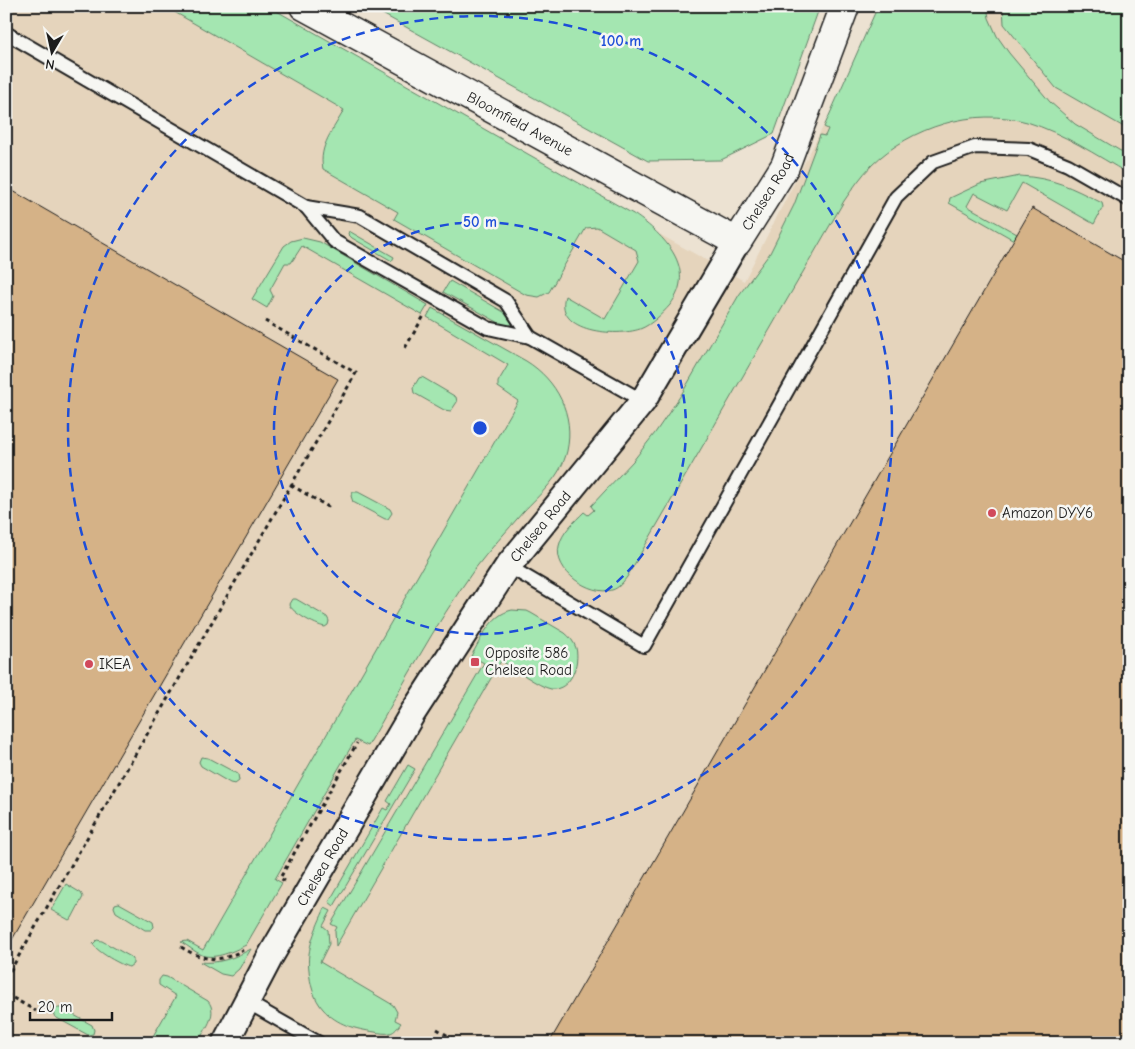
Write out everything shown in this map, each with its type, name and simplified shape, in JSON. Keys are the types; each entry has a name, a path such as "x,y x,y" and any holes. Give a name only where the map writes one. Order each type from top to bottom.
{"street":[{"name":"Bloomfield Avenue","path":"304,6 737,242"},
{"name":"Chelsea Road","path":"225,1043 270,958 412,714 508,566 643,401 737,242 785,166 845,6"}],"lane":[{"path":"6,33 306,207 334,241 488,328 530,337 643,401"},
{"path":"508,566 644,646 896,197 933,162 976,147 1029,149 1068,165 1129,200"},
{"path":"306,207 360,216 506,301 530,337"},
{"path":"247,1002 319,1043"}],"path":[{"path":"405,348 424,316"},
{"path":"6,978 356,373 265,321"},
{"path":"291,485 330,508"},
{"path":"286,882 280,878 357,743"},
{"path":"181,947 207,959 228,956 248,947"},
{"path":"6,994 36,1011"},
{"path":"437,1029 460,1043"}],"shaded area":[{"path":"6,6 246,6 744,281 885,6 1101,6 1129,23 1129,1043 6,1043"}],"green space":[{"path":"164,6 268,6 635,215 657,232 674,254 679,266 678,292 663,312 652,322 640,329 603,332 578,325 569,318 564,308 565,296 605,319 639,261 636,250 597,227 586,228 549,292 539,297 526,295 394,219 398,212 323,169 322,161 325,145 344,110"},
{"path":"368,6 820,6 774,134 721,160 648,161"},
{"path":"878,6 987,6 989,18 997,36 1050,102 1075,124 1129,156 1129,174 1053,132 1027,122 1007,118 965,119 944,124 905,140 888,152 868,169 844,201 627,577 619,586 612,590 603,591 584,585 575,580 562,564 559,546 563,536 584,512 588,515 594,510 591,506 633,461 655,433 681,395 739,295 770,253 794,205 820,135 825,136 828,129 824,127"},
{"path":"1003,6 1129,6 1129,130 1056,88 1004,24"},
{"path":"1020,176 1062,184 1102,203 1103,207 1094,224 1022,183 1007,210 974,193 967,206 1017,234 1014,240 949,203 950,198 980,184"},
{"path":"349,231 394,257 392,261 352,238 348,234"},
{"path":"303,238 320,242 428,305 422,315 302,246 291,263 285,263 270,290 273,296 267,308 252,299 284,246 291,241"},
{"path":"450,281 509,315 513,320 512,324 508,326 503,325 443,292"},
{"path":"432,308 526,361 547,378 555,388 566,412 569,438 564,460 555,477 492,548 459,591 368,746 355,740 275,879 282,883 246,945 218,956 202,955 181,942 187,941 203,950 518,401 498,387 498,382 508,365 427,317"},
{"path":"422,377 456,397 457,402 451,411 444,410 414,393 413,388 419,378"},
{"path":"353,492 358,492 390,509 392,513 388,519 385,519 353,502 351,496"},
{"path":"292,599 296,599 327,617 328,625 325,627 321,626 299,614 289,604"},
{"path":"512,610 527,611 569,636 576,648 577,661 569,681 564,686 551,689 540,685 501,661 336,946 335,931 337,927 331,924 484,663 471,656 492,622 504,613"},
{"path":"201,757 208,758 238,774 239,781 235,784 230,783 201,766 199,762"},
{"path":"408,765 415,769 334,906 329,902 383,808 387,810 391,804 387,801"},
{"path":"66,884 81,893 83,897 72,918 69,920 51,910"},
{"path":"119,903 153,922 154,927 151,930 145,930 116,912 115,904"},
{"path":"325,908 331,911 323,926 328,930 329,944 320,962 393,1005 397,1012 395,1020 401,1023 393,1032 380,1033 340,1023 328,1014 317,1001 310,981 308,962 318,923"},
{"path":"97,940 131,957 133,964 129,967 125,966 104,954 93,944"},
{"path":"251,949 239,969 231,976 221,974 200,962 226,960"},
{"path":"162,976 167,977 208,1001 211,1006 211,1017 197,1043 149,1043 176,996 159,985 159,980"},
{"path":"55,1008 61,1008 92,1025 93,1034 88,1035 55,1017 53,1013"}],"building":[{"name":"IKEA","path":"6,187 338,379 6,950"},
{"name":"Amazon DYY6","path":"1032,208 1129,264 1129,1043 549,1043"}],"place":[{"name":"Amazon DYY6","path":"992,513"},
{"name":"Opposite 586 Chelsea Road","path":"475,662"},
{"name":"IKEA","path":"89,664"}]}
